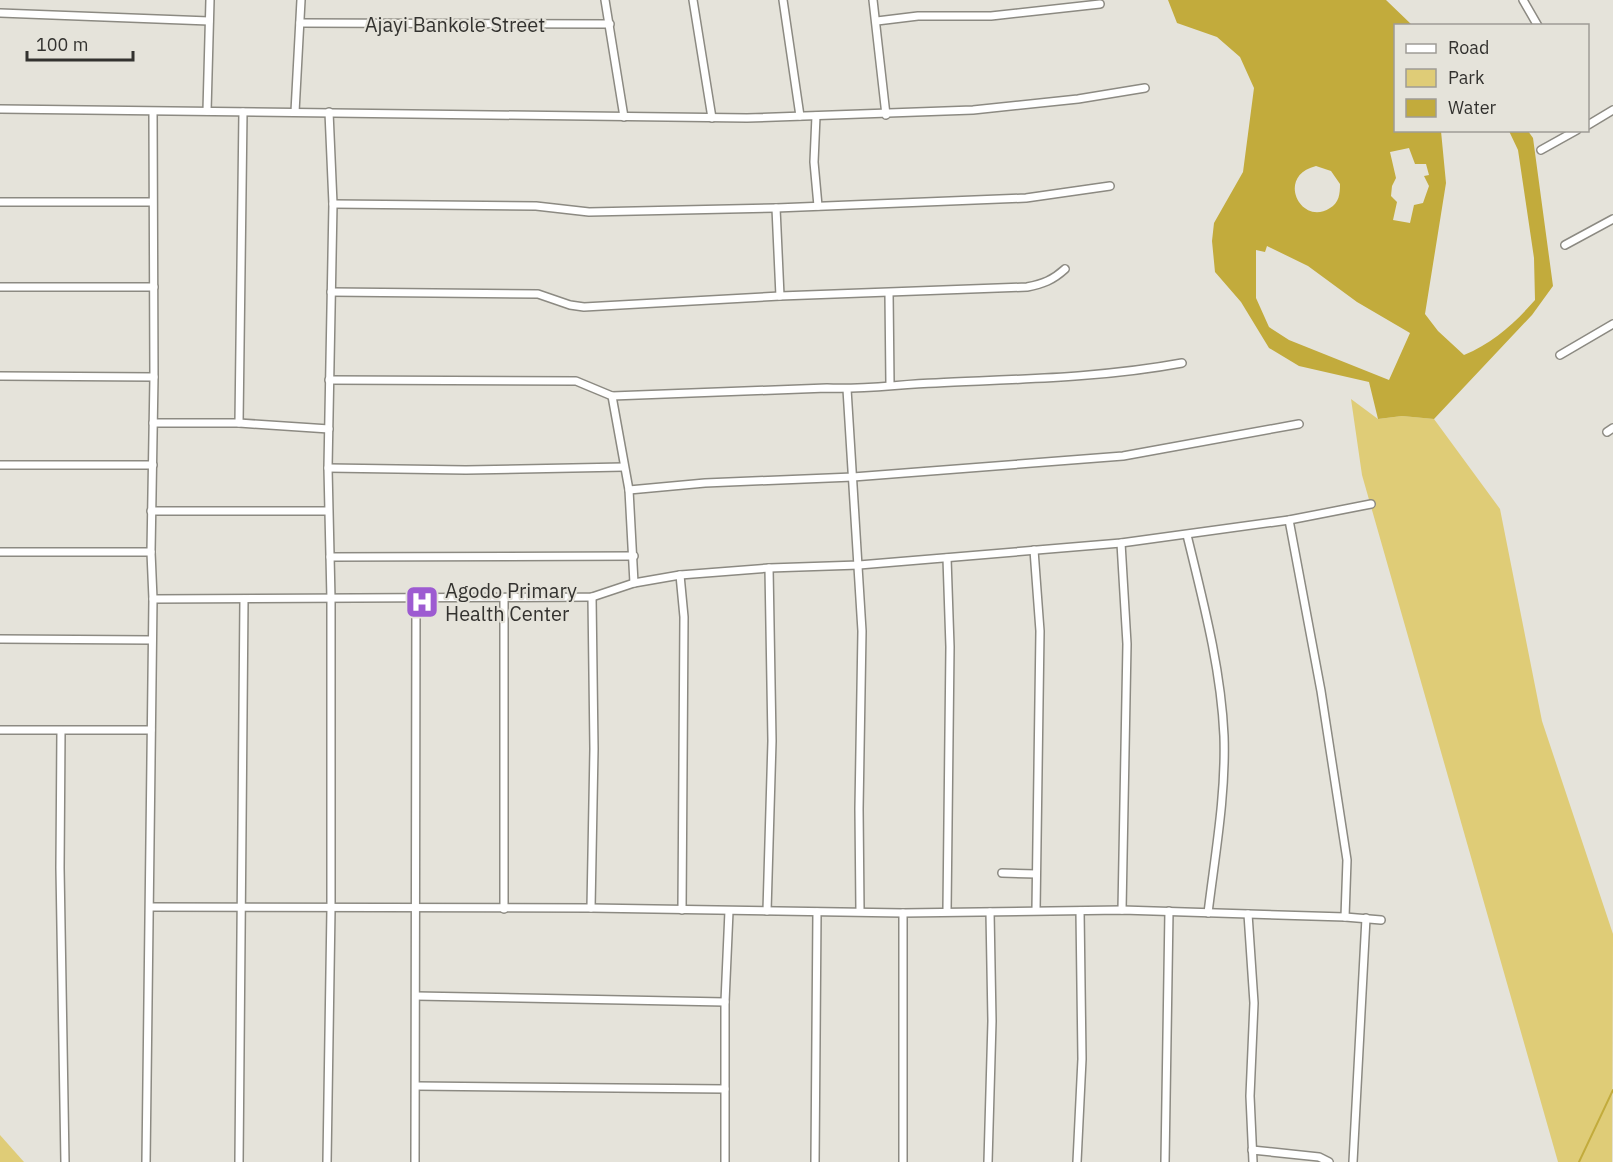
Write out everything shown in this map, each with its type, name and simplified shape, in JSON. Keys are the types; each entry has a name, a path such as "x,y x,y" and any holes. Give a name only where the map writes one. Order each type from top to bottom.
{"street":[{"path":"207,111 210,0"},
{"path":"295,112 302,0"},
{"path":"605,0 624,117"},
{"path":"693,0 712,118"},
{"path":"783,0 800,116"},
{"path":"873,0 886,115"},
{"path":"1523,0 1537,24"},
{"path":"877,21 918,16 999,15 1100,4"},
{"path":"0,13 209,21"},
{"name":"Ajayi Bankole Street","path":"300,23 609,24"},
{"path":"0,109 712,118 886,115 974,110 1078,99 1145,88"},
{"path":"1590,124 1613,110"},
{"path":"146,1162 153,599 153,112"},
{"path":"239,423 243,112"},
{"path":"327,1162 331,909 331,599 328,468 333,204 329,112"},
{"path":"816,116 814,162 818,206"},
{"path":"1541,150 1573,132"},
{"path":"333,204 536,206 590,212 1026,198 1110,186"},
{"path":"0,202 152,202"},
{"path":"776,207 780,296"},
{"path":"1565,246 1613,219"},
{"path":"331,291 538,294 570,305 584,307 780,296 1027,287 1054,280 1065,269"},
{"path":"0,287 154,287"},
{"path":"889,293 890,384"},
{"path":"1560,355 1613,324"},
{"path":"329,380 576,381 612,396 827,387 847,389 890,384 1077,377 1182,363"},
{"path":"0,376 154,377"},
{"path":"847,389 862,631 859,786 860,911"},
{"path":"612,396 629,490 634,583"},
{"path":"153,423 239,423 329,429"},
{"path":"629,490 705,483 853,477 1122,456 1299,424"},
{"path":"0,465 153,465"},
{"path":"328,468 466,470 624,467"},
{"path":"153,599 592,597 634,583 680,575 769,568 859,565 1120,543 1289,520 1371,504"},
{"path":"152,512 328,511"},
{"path":"1289,520 1321,691 1347,860 1345,917"},
{"path":"1186,535 1212,643 1224,735 1224,768 1208,913"},
{"path":"1120,543 1127,645 1122,910"},
{"path":"1034,550 1040,631 1036,910"},
{"path":"0,552 152,552"},
{"path":"330,557 634,556"},
{"path":"947,558 950,647 947,911"},
{"path":"767,911 772,741 769,568"},
{"path":"680,575 684,617 682,910"},
{"path":"415,1162 416,597"},
{"path":"591,908 594,749 592,597"},
{"path":"504,598 504,909"},
{"path":"239,1162 244,599"},
{"path":"0,639 152,640"},
{"path":"0,730 151,730"},
{"path":"61,731 60,868 65,1162"},
{"path":"1002,873 1036,874"},
{"path":"150,907 591,908 903,913 1122,910 1381,920"},
{"path":"725,1162 725,1002 729,910"},
{"path":"1077,1162 1082,1059 1080,911"},
{"path":"1166,1162 1169,911"},
{"path":"815,1162 816,912"},
{"path":"988,1162 992,1021 990,912"},
{"path":"903,913 903,1162"},
{"path":"1248,914 1254,1003 1250,1096 1252,1162"},
{"path":"1353,1162 1366,918"},
{"path":"416,996 725,1002"},
{"path":"416,1086 725,1089"},
{"path":"1252,1150 1319,1158 1329,1162"}],"green space":[{"path":"1351,399 1378,419 1402,416 1434,419 1500,509 1542,721 1613,934 1612,1162 1558,1162 1362,475"},
{"path":"0,1135 24,1162 0,1162"}],"water":[{"path":"1168,0 1386,0 1411,24 1394,24 1394,132 1441,132 1446,183 1425,314 1438,331 1464,355 1485,345 1503,332 1535,300 1534,258 1518,150 1509,132 1529,132 1533,138 1553,286 1532,315 1434,419 1402,416 1378,419 1369,382 1299,366 1269,348 1241,302 1215,272 1212,241 1214,223 1243,172 1254,88 1240,57 1217,37 1177,23","holes":["1409,148 1415,164 1426,164 1429,175 1424,176 1429,186 1423,203 1414,205 1410,223 1393,220 1397,202 1391,196 1396,178 1390,152","1316,166 1331,171 1340,184 1335,204 1319,212 1310,211 1302,206 1295,189 1297,179 1304,171","1267,246 1308,266 1357,302 1410,333 1389,380 1289,340 1269,327 1256,298 1256,250 1265,252"]}],"waterway":[{"path":"1579,1162 1613,1090"}],"place":[{"name":"Agodo Primary Health Center","path":"422,602"}]}
